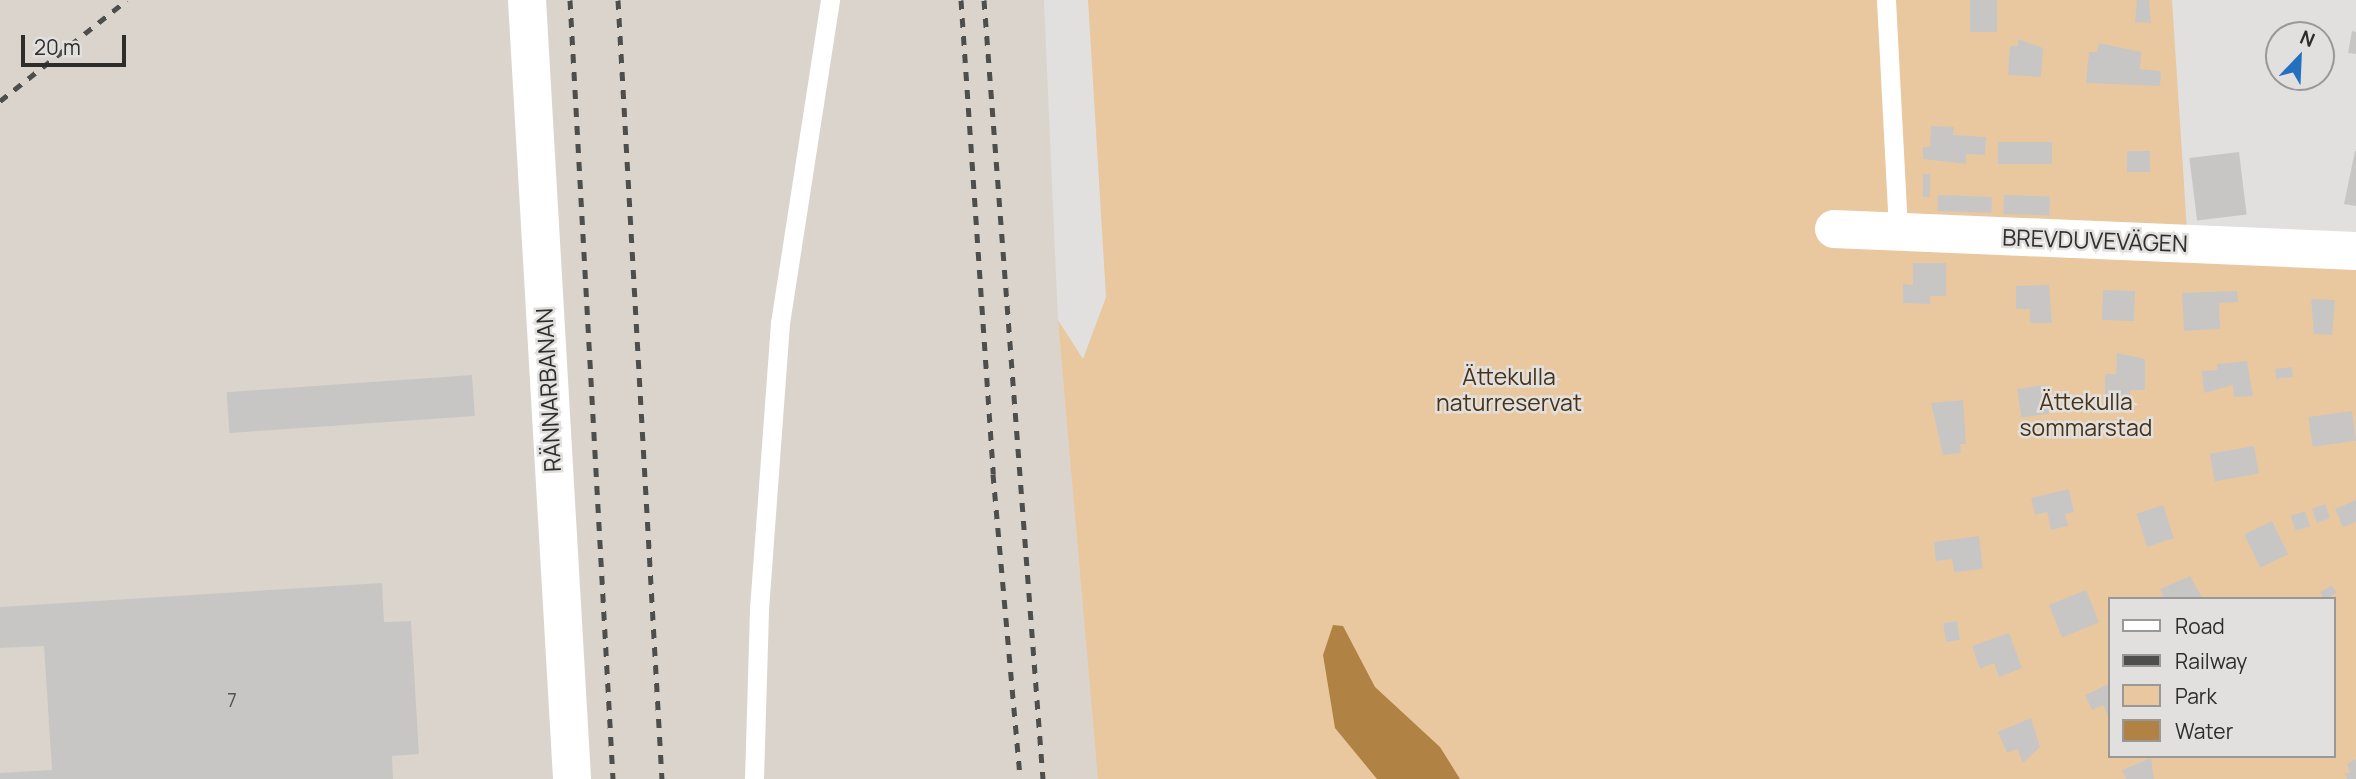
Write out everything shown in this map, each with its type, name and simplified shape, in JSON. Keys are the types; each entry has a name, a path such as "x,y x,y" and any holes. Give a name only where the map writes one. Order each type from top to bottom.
{"street":[{"name":"RÄNNARBANAN","path":"527,0 572,779"},
{"name":"BREVDUVEVÄGEN","path":"1834,229 2356,251"}],"lane":[{"path":"754,779 759,609 779,323 830,0"},
{"path":"1886,0 1898,232"}],"shaded area":[{"path":"0,0 1044,0 1058,320 1110,779 0,779"}],"green space":[{"name":"Ättekulla naturreservat","path":"1088,0 2172,0 2187,230 2356,236 2356,779 1098,779 1058,320 1083,359 1106,297"}],"water":[{"path":"1333,625 1343,626 1375,687 1440,747 1460,779 1377,779 1335,728 1323,655"}],"building":[{"path":"1970,0 1997,0 1997,32 1970,32"},
{"path":"2137,0 2149,0 2151,23 2135,22"},
{"path":"2352,31 2356,32 2356,54 2348,53"},
{"path":"2018,39 2043,48 2041,77 2008,75 2010,46 2018,46"},
{"path":"2099,43 2141,52 2140,69 2161,71 2160,86 2086,83 2089,52 2097,52"},
{"path":"1931,126 1954,127 1953,135 1986,137 1985,155 1966,154 1966,164 1923,159 1923,147 1930,147"},
{"path":"1998,142 2052,142 2052,164 1998,164"},
{"path":"2127,151 2150,151 2150,172 2127,172"},
{"path":"2356,151 2356,206 2344,204"},
{"path":"2239,152 2247,215 2197,221 2189,158"},
{"path":"1923,174 1930,174 1930,197 1923,197"},
{"path":"1938,195 1992,197 1991,213 1937,211"},
{"path":"2004,195 2050,197 2049,216 2003,214"},
{"path":"1913,263 1946,263 1946,296 1930,296 1930,304 1903,303 1903,284 1913,285"},
{"path":"2049,285 2052,323 2030,323 2030,309 2016,309 2016,286"},
{"path":"2103,290 2135,291 2134,321 2102,320"},
{"path":"2237,291 2238,302 2219,303 2220,329 2184,331 2182,293"},
{"path":"2311,299 2335,300 2332,335 2314,334"},
{"path":"2117,353 2145,359 2145,390 2130,390 2130,405 2105,405 2105,374 2116,374"},
{"path":"2247,361 2253,396 2234,397 2233,385 2204,393 2202,371 2217,370 2217,364"},
{"path":"2292,367 2293,377 2276,379 2275,369"},
{"path":"472,375 475,416 229,433 227,392"},
{"path":"2045,385 2049,414 2021,418 2017,389"},
{"path":"1963,400 1966,444 1960,444 1961,453 1943,455 1931,403"},
{"path":"2352,411 2356,441 2313,447 2308,417"},
{"path":"2254,446 2259,474 2215,481 2210,454"},
{"path":"2069,489 2074,512 2065,514 2068,526 2051,530 2047,512 2035,515 2031,498"},
{"path":"2356,500 2356,522 2343,527 2335,509"},
{"path":"2325,504 2330,518 2317,523 2312,509"},
{"path":"2163,505 2174,538 2147,547 2136,514"},
{"path":"2305,511 2310,526 2296,531 2291,516"},
{"path":"2272,521 2288,554 2260,568 2244,535"},
{"path":"1979,536 1983,569 1954,572 1952,559 1936,561 1934,542"},
{"path":"2190,576 2202,597 2163,597 2160,589"},
{"path":"382,583 384,622 411,621 419,754 392,756 393,779 0,779 0,773 52,770 44,646 0,648 0,607"},
{"path":"2332,585 2337,593 2323,597 2320,592"},
{"path":"2086,590 2099,622 2062,637 2049,605"},
{"path":"1957,621 1960,640 1946,642 1943,623"},
{"path":"2009,633 2022,668 1999,677 1994,663 1980,669 1972,646"},
{"path":"2108,684 2108,716 2103,705 2092,710 2085,695"},
{"path":"2031,718 2040,747 2023,763 2017,749 2007,753 1998,732"},
{"path":"2151,758 2154,779 2126,779 2122,770"},
{"path":"2356,759 2356,779 2347,779 2345,774 2350,772 2347,764"}],"railway":[{"path":"0,101 127,0"},
{"path":"570,0 613,779"},
{"path":"618,0 662,779"},
{"path":"961,0 993,474 1020,779"},
{"path":"984,0 1043,779"}],"park label":[{"name":"Ättekulla sommarstad","path":"2086,414"}]}
